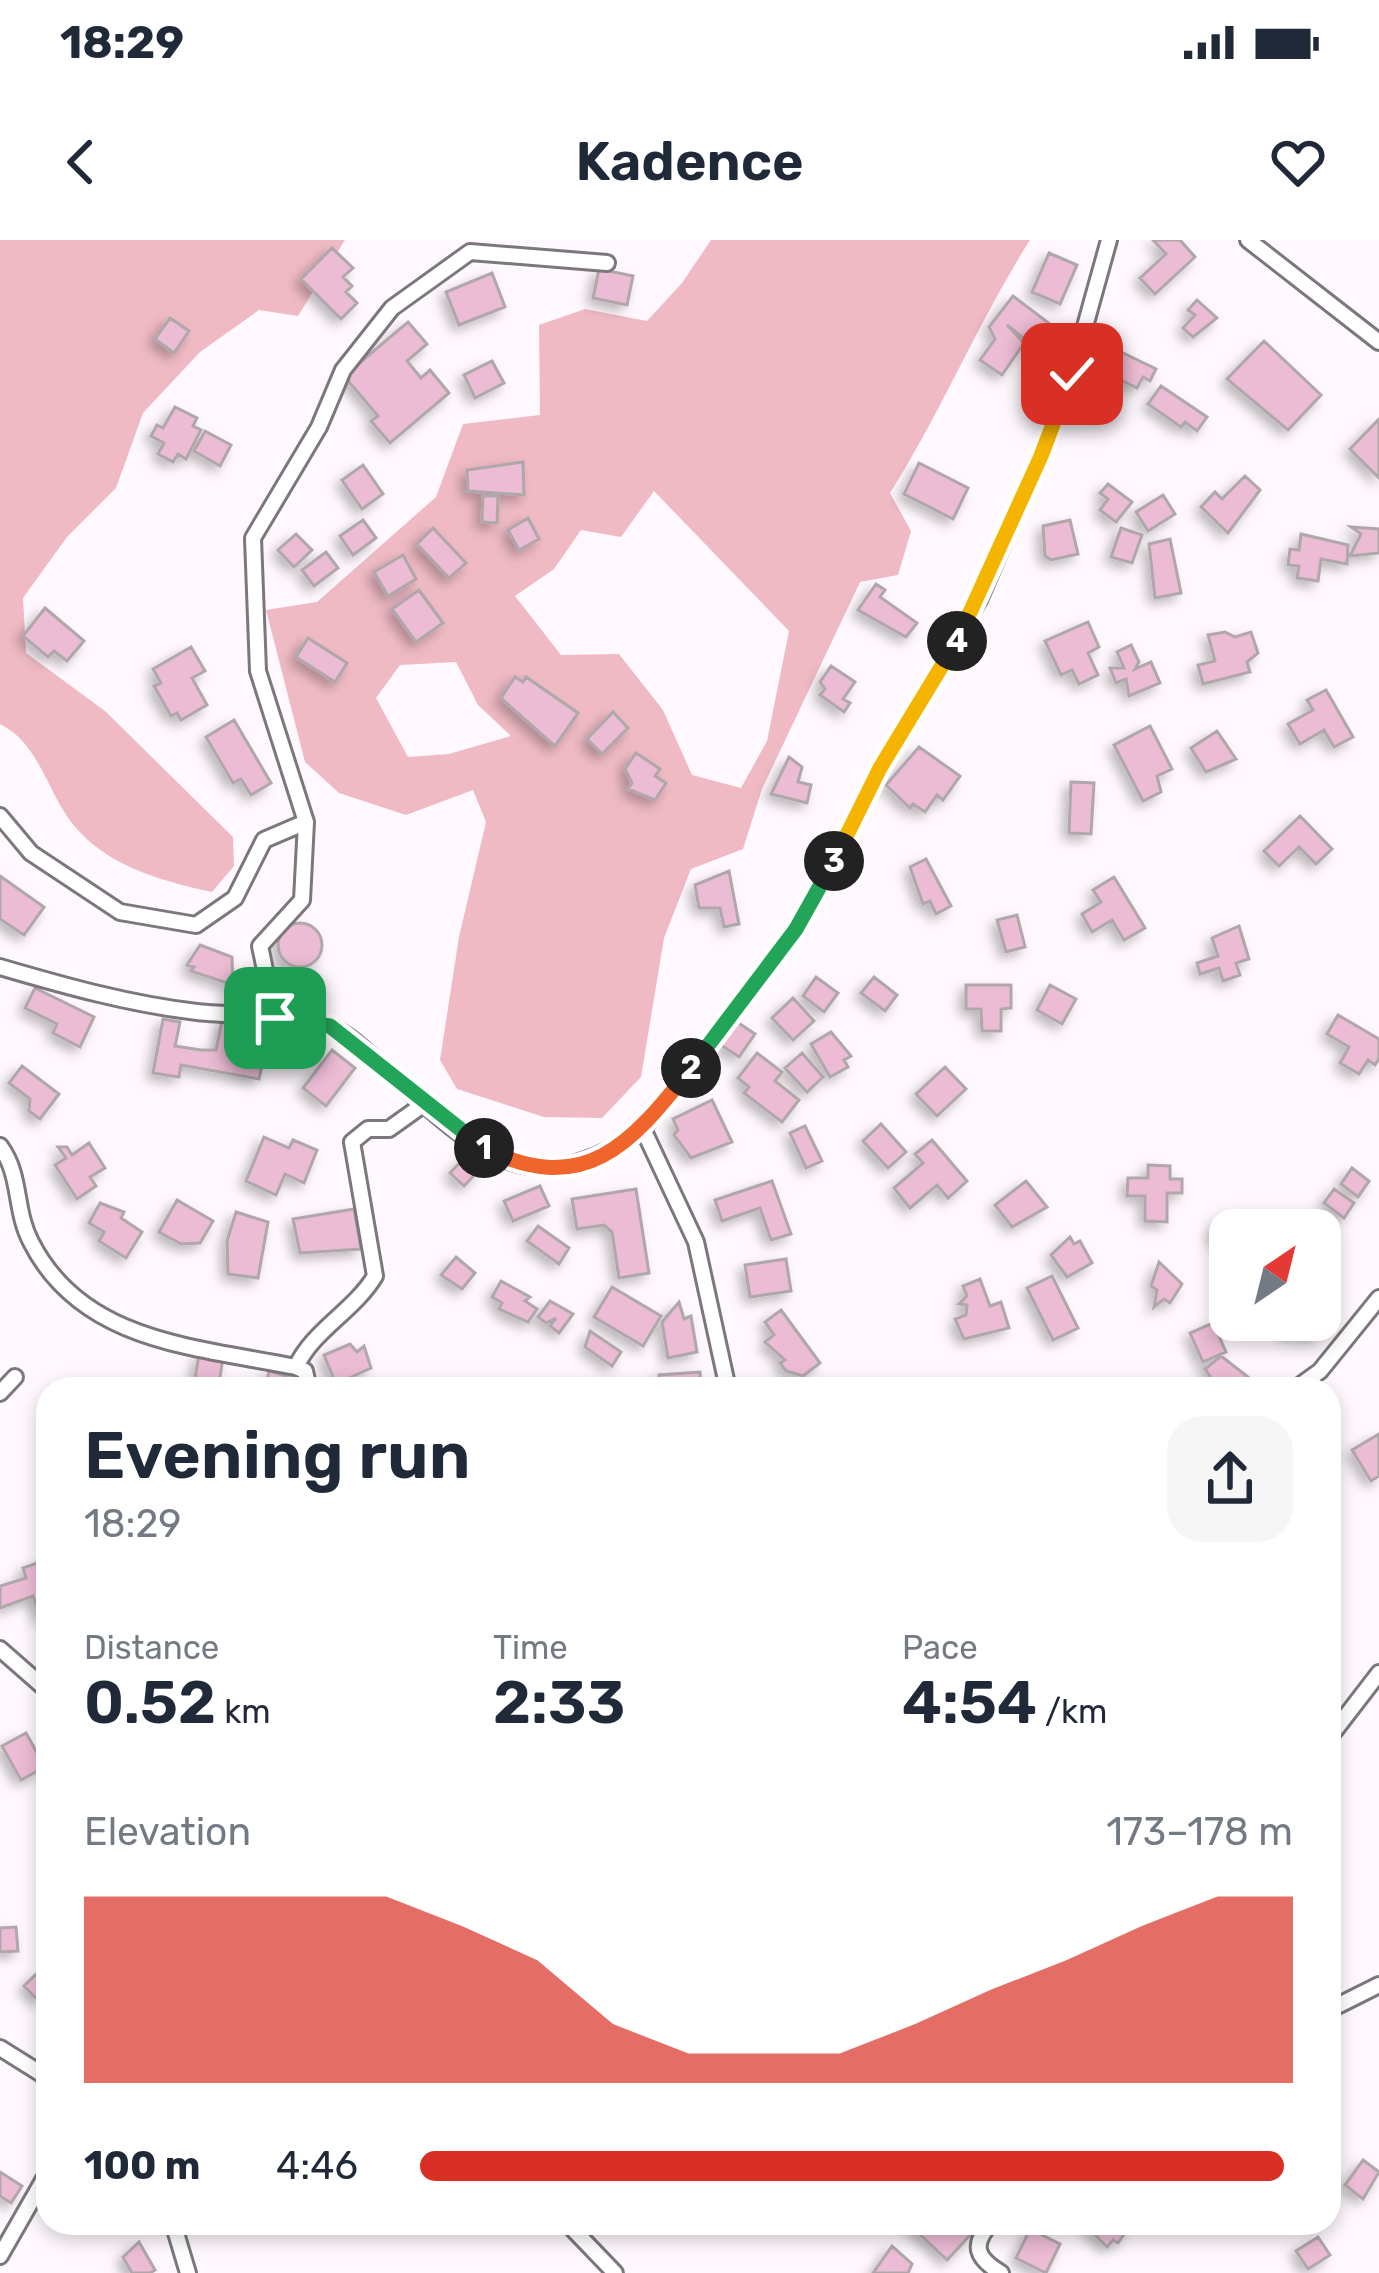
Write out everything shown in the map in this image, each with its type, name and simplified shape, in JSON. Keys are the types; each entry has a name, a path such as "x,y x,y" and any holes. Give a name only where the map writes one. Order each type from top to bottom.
{"street":[{"path":"0,967 110,998 330,1026 483,1148 546,1172 586,1165 644,1130 796,929 880,768 979,600 1064,402 1109,240"},
{"path":"1248,240 1379,342"},
{"path":"275,1018 260,946 302,900 306,822 258,671 253,538 319,427 343,370 392,308 470,252 607,262"},
{"path":"0,816 31,853 120,912 196,925 235,898 264,840 306,822"},
{"path":"296,1366 304,1349 362,1298 375,1276 352,1142 368,1129 389,1129 424,1104"},
{"path":"644,1130 696,1242 725,1377"},
{"path":"0,1146 12,1163 28,1238 57,1281 94,1316 152,1338 296,1366 306,1377"},
{"path":"1312,1377 1379,1298"},
{"path":"0,1393 15,1378"},
{"path":"0,1649 36,1680"},
{"path":"1341,1722 1379,1673"},
{"path":"1341,2004 1379,1985"},
{"path":"0,2048 36,2070"},
{"path":"0,2256 36,2192"},
{"path":"177,2235 188,2273"},
{"path":"579,2235 615,2273"},
{"path":"981,2235 977,2250 982,2261 1000,2273"}],"shaded area":[{"path":"0,240 345,240 298,316 259,310 200,352 143,413 116,488 67,537 23,598 26,653 105,711 233,837 234,866 212,892 139,871 90,842 67,816 26,745 0,724"},
{"path":"711,240 1030,240 890,493 911,531 898,575 860,582 762,789 743,849 691,869 664,938 641,1077 602,1118 544,1117 457,1089 440,1060 459,937 486,822 473,790 406,815 339,793 305,762 266,610 317,602 436,497 463,424 540,415 539,325 585,309 647,321 682,283","holes":["654,491 789,631 767,741 741,788 692,775 663,710 619,654 561,655 515,596 554,569 581,530 621,537","456,662 478,705 511,736 449,754 408,757 376,698 400,665"]}],"building":[{"path":"1153,240 1180,240 1195,257 1155,294 1140,278 1166,254"},
{"path":"332,248 353,268 343,277 352,286 346,292 357,303 341,319 301,279"},
{"path":"1049,253 1077,265 1060,304 1032,292"},
{"path":"599,269 633,276 627,305 593,298"},
{"path":"492,273 505,307 459,325 446,292"},
{"path":"1013,296 1050,324 1034,346 1007,325 1024,343 1002,375 980,360 995,339 989,327"},
{"path":"1197,300 1217,318 1193,337 1183,328 1195,315 1188,310"},
{"path":"170,318 189,331 174,353 155,339"},
{"path":"408,322 427,344 407,361 421,378 430,370 449,393 390,443 371,421 378,416 344,376"},
{"path":"1264,341 1321,395 1288,430 1227,379"},
{"path":"1117,350 1156,369 1150,381 1143,377 1137,388 1111,375"},
{"path":"492,361 504,383 475,398 464,375"},
{"path":"1161,386 1207,417 1197,431 1185,422 1181,427 1148,404"},
{"path":"175,407 197,418 193,426 201,430 186,459 178,454 173,462 158,454 164,443 151,436 157,425 163,428"},
{"path":"1379,419 1379,478 1350,449"},
{"path":"205,431 231,445 220,466 194,451"},
{"path":"523,462 524,495 468,491 467,470"},
{"path":"919,463 968,488 953,519 904,494"},
{"path":"363,465 383,494 362,509 342,480"},
{"path":"1245,476 1260,490 1228,533 1201,507 1215,492 1222,499"},
{"path":"1108,484 1132,502 1116,522 1100,510 1108,499 1100,493"},
{"path":"1163,495 1175,514 1148,531 1136,512"},
{"path":"483,496 498,496 497,523 482,522"},
{"path":"528,518 539,539 519,550 508,530"},
{"path":"363,520 376,538 353,555 340,536"},
{"path":"1070,520 1078,554 1051,560 1045,556 1043,526"},
{"path":"1351,527 1379,529 1379,553 1350,556 1361,534"},
{"path":"433,528 466,563 449,578 417,544"},
{"path":"1121,528 1142,535 1132,563 1111,557"},
{"path":"296,534 312,550 294,567 278,550"},
{"path":"1301,534 1348,545 1347,564 1321,559 1318,581 1297,578 1299,566 1288,565 1290,549 1299,550"},
{"path":"1170,539 1181,593 1155,598 1149,544"},
{"path":"326,552 338,568 314,586 302,570"},
{"path":"403,555 416,579 388,596 374,572"},
{"path":"876,584 885,590 880,597 917,623 906,637 858,610"},
{"path":"419,590 443,623 416,642 392,609"},
{"path":"45,608 84,641 67,661 54,651 48,657 23,636"},
{"path":"1088,622 1099,647 1088,653 1098,675 1079,684 1072,670 1061,675 1045,641"},
{"path":"1225,632 1235,637 1251,632 1258,653 1247,662 1250,672 1203,684 1198,665 1215,661 1208,635"},
{"path":"308,638 347,663 335,682 296,657"},
{"path":"1131,645 1139,662 1135,669 1151,662 1160,683 1129,696 1126,679 1116,683 1110,668 1124,668 1117,652"},
{"path":"191,647 205,671 192,678 207,705 181,720 177,713 171,716 154,686 161,683 153,669"},
{"path":"831,666 855,682 843,699 850,703 844,712 820,695 825,689 820,682"},
{"path":"515,677 523,682 526,677 578,713 555,746 501,698"},
{"path":"1326,690 1353,737 1334,747 1324,730 1300,744 1288,724 1313,710 1307,700"},
{"path":"613,712 628,728 602,754 587,739"},
{"path":"234,720 271,783 251,795 241,779 233,783 206,737"},
{"path":"1150,726 1172,769 1157,776 1161,792 1143,801 1114,745"},
{"path":"1217,731 1236,759 1206,772 1191,748"},
{"path":"919,747 960,776 943,800 937,795 925,812 913,804 910,808 886,785"},
{"path":"636,753 660,769 655,776 666,783 655,800 628,789 632,783 625,769"},
{"path":"789,757 802,767 798,782 811,785 807,803 771,794"},
{"path":"1071,782 1094,783 1091,834 1069,833"},
{"path":"1300,816 1332,849 1316,864 1299,847 1279,866 1264,851"},
{"path":"926,859 951,906 936,914 930,901 923,904 910,867"},
{"path":"729,871 739,924 724,927 720,908 699,908 695,885"},
{"path":"0,876 44,907 24,935 0,919"},
{"path":"1114,877 1145,928 1124,940 1112,920 1092,932 1082,914 1101,902 1093,890"},
{"path":"1017,915 1025,947 1006,952 997,920"},
{"path":"300,923 316,929 322,945 316,961 300,967 284,961 278,945 284,929"},
{"path":"1239,926 1249,959 1236,963 1240,975 1223,981 1219,968 1200,974 1197,963 1218,956 1212,938"},
{"path":"200,945 232,957 233,985 191,971 194,967 187,965"},
{"path":"816,977 838,993 824,1012 803,996"},
{"path":"874,977 897,995 885,1011 861,993"},
{"path":"966,985 1011,985 1011,1008 1001,1009 1001,1031 982,1031 981,1009 966,1009"},
{"path":"1050,985 1076,999 1062,1024 1037,1010"},
{"path":"35,988 94,1017 80,1047 53,1033 57,1024 25,1008"},
{"path":"793,998 814,1021 793,1040 772,1018"},
{"path":"1338,1015 1379,1039 1379,1059 1375,1065 1368,1060 1359,1074 1340,1063 1349,1047 1327,1034"},
{"path":"163,1019 180,1022 175,1046 201,1050 216,1050 222,1020 252,1026 254,1047 240,1048 245,1057 263,1060 259,1079 181,1065 179,1077 153,1073"},
{"path":"737,1022 755,1034 739,1057 721,1045"},
{"path":"831,1032 851,1056 844,1060 848,1067 830,1077 811,1044"},
{"path":"332,1050 355,1068 326,1106 303,1088"},
{"path":"757,1053 782,1072 775,1081 799,1100 782,1122 744,1093 749,1087 738,1078"},
{"path":"802,1053 823,1077 807,1092 785,1068"},
{"path":"22,1066 59,1094 40,1119 29,1111 30,1099 9,1083"},
{"path":"945,1067 966,1089 937,1116 916,1094"},
{"path":"712,1100 732,1142 691,1158 674,1135 678,1130 673,1119"},
{"path":"881,1124 906,1152 888,1168 863,1141"},
{"path":"805,1126 822,1161 806,1168 790,1133"},
{"path":"264,1137 289,1148 293,1140 317,1150 304,1183 285,1174 276,1195 246,1181"},
{"path":"932,1140 967,1181 948,1198 937,1185 910,1208 894,1188 923,1163 915,1154"},
{"path":"89,1143 105,1168 90,1177 96,1186 77,1199 55,1165 66,1158 58,1147 67,1147 72,1155"},
{"path":"466,1156 480,1169 464,1186 450,1173"},
{"path":"1148,1165 1170,1166 1170,1179 1182,1179 1182,1193 1167,1193 1167,1222 1145,1221 1145,1196 1127,1196 1128,1178 1148,1178"},
{"path":"1352,1168 1369,1181 1358,1197 1341,1184"},
{"path":"772,1181 791,1234 771,1240 760,1208 722,1221 715,1200"},
{"path":"1026,1181 1047,1207 1012,1227 995,1205"},
{"path":"540,1186 549,1206 513,1221 504,1201"},
{"path":"636,1189 649,1273 619,1278 612,1232 604,1225 577,1229 572,1199"},
{"path":"1334,1189 1354,1203 1344,1218 1341,1209 1324,1203"},
{"path":"177,1200 213,1221 200,1243 181,1244 159,1232"},
{"path":"100,1203 124,1212 121,1218 142,1232 126,1258 99,1241 104,1232 89,1223"},
{"path":"354,1209 361,1249 300,1253 293,1219"},
{"path":"236,1212 268,1222 258,1278 228,1274 227,1241"},
{"path":"538,1226 569,1248 559,1264 527,1241"},
{"path":"1070,1237 1074,1244 1080,1241 1092,1263 1067,1277 1051,1255"},
{"path":"456,1257 475,1273 462,1289 441,1275"},
{"path":"786,1259 791,1291 750,1297 745,1265"},
{"path":"1159,1262 1182,1284 1170,1303 1164,1299 1154,1307 1157,1290 1151,1286"},
{"path":"1052,1276 1078,1328 1053,1340 1027,1288"},
{"path":"980,1279 990,1306 1001,1302 1009,1328 964,1339 955,1319 966,1315 967,1305 959,1304 967,1296 963,1286"},
{"path":"501,1281 530,1297 525,1301 537,1309 528,1322 499,1309 502,1303 492,1297"},
{"path":"612,1287 661,1316 643,1346 594,1317"},
{"path":"550,1301 573,1314 559,1333 550,1326 556,1318 546,1323 538,1317"},
{"path":"679,1302 684,1319 691,1316 697,1352 668,1358 662,1322"},
{"path":"781,1310 820,1363 803,1376 786,1371 780,1363 785,1360 765,1342 774,1335 765,1322"},
{"path":"1209,1325 1209,1341 1221,1341 1226,1352 1203,1362 1190,1333"},
{"path":"590,1331 621,1352 612,1366 585,1347"},
{"path":"350,1344 357,1352 364,1346 371,1368 351,1377 333,1377 324,1355"},
{"path":"199,1354 223,1358 220,1377 195,1377"},
{"path":"1221,1356 1248,1377 1211,1377 1205,1369"},
{"path":"700,1372 700,1377 659,1377"},
{"path":"1379,1434 1379,1476 1371,1481 1352,1450"},
{"path":"36,1563 36,1604 33,1596 0,1608 0,1586 26,1578 23,1568"},
{"path":"26,1733 36,1751 36,1772 21,1780 2,1746"},
{"path":"16,1927 18,1951 0,1952 0,1928"},
{"path":"36,1974 36,1998 24,1986"},
{"path":"1363,2160 1379,2172 1363,2199 1345,2185"},
{"path":"0,2172 22,2186 11,2203 0,2196"},
{"path":"921,2235 970,2235 947,2260"},
{"path":"1027,2235 1042,2235 1060,2244 1046,2273 1016,2258"},
{"path":"1096,2235 1124,2235 1118,2243 1113,2240 1107,2247"},
{"path":"1318,2237 1330,2255 1308,2269 1296,2251"},
{"path":"139,2242 155,2270 150,2273 132,2273 123,2257"},
{"path":"892,2246 912,2264 908,2273 873,2273"}],"route":[{"path":"275,1018 330,1026 483,1148 518,1165 546,1172 586,1165 644,1130 796,929 828,875 880,768 979,600 1072,374"}]}
